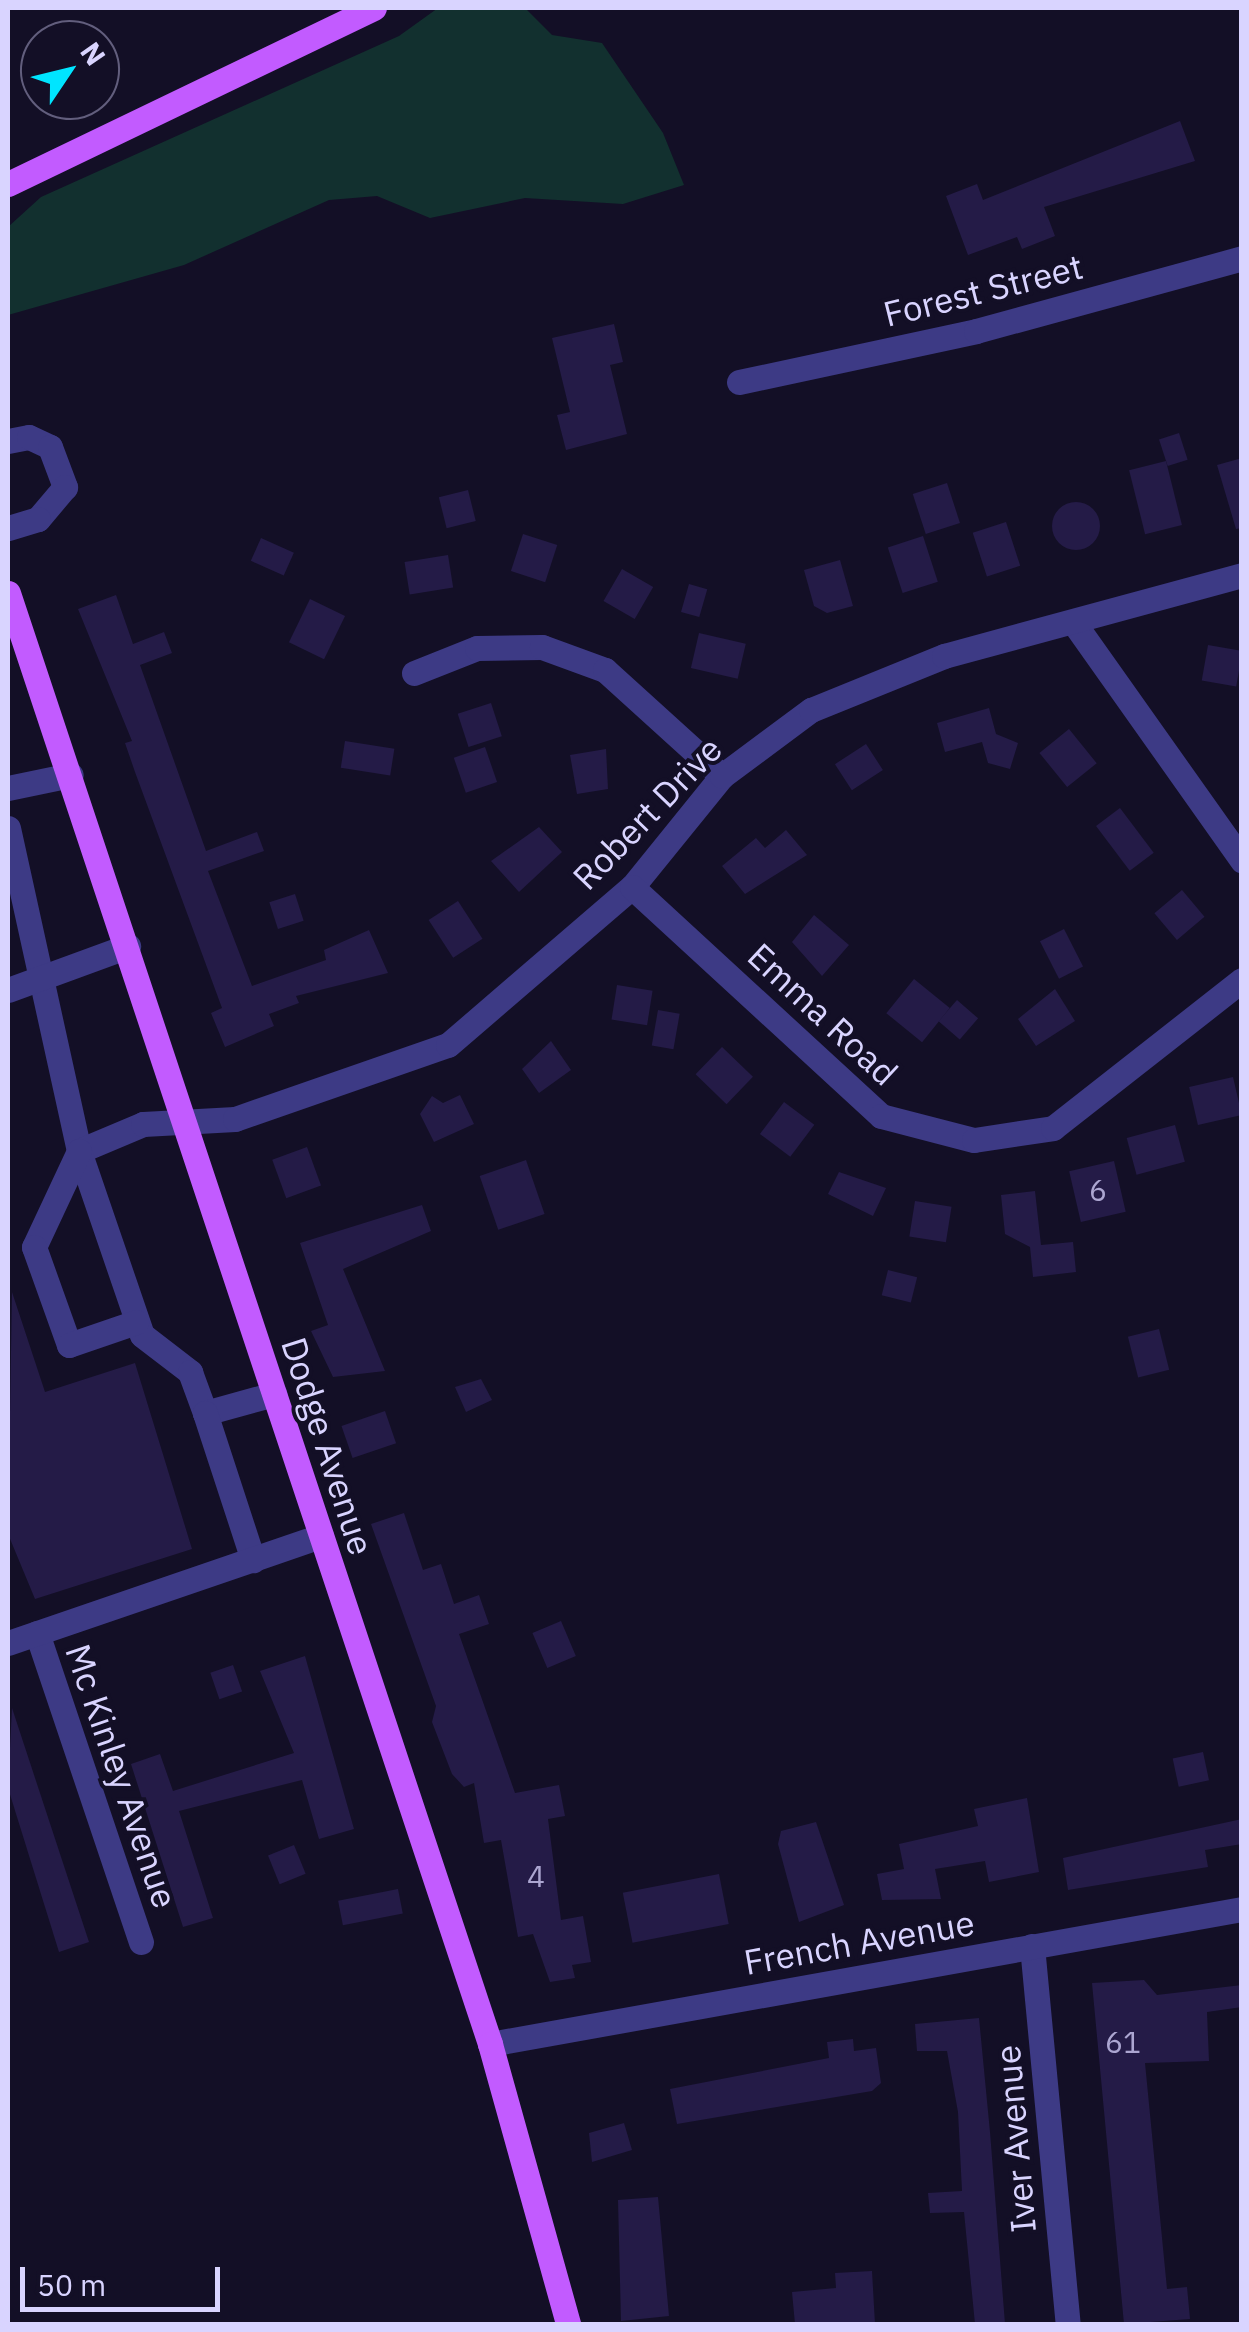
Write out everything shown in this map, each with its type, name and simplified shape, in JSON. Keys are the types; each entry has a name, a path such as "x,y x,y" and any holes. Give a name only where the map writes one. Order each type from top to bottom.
{"main road":[{"path":"8,184 374,8"},
{"name":"Dodge Avenue","path":"8,593 490,2044 568,2324"}],"street":[{"name":"Forest Street","path":"739,382 976,331 1242,258"},
{"path":"8,441 29,437 50,447 65,487 38,520 8,528"},
{"name":"Robert Drive","path":"80,1151 143,1124 186,1126 235,1119 448,1045 632,887 722,776 811,710 944,656 1242,575"},
{"path":"1074,623 1242,860"},
{"path":"414,674 476,648 542,647 604,670 722,776"},
{"path":"8,788 71,775"},
{"path":"8,828 80,1151 136,1322 190,1372 254,1560"},
{"name":"Emma Road","path":"632,887 881,1116 974,1140 1054,1128 1242,980"},
{"path":"8,990 128,946"},
{"path":"80,1151 34,1248 69,1345 136,1322"},
{"path":"206,1413 274,1394"},
{"path":"8,1643 321,1536"},
{"name":"Mc Kinley Avenue","path":"37,1633 142,1942"},
{"name":"French Avenue","path":"490,2044 1242,1909"},
{"name":"Iver Avenue","path":"1032,1946 1068,2324"}],"green space":[{"path":"438,8 525,8 552,35 602,43 663,133 684,185 623,204 525,198 430,218 377,196 329,200 184,265 8,315 8,227 41,197 399,36"}],"building":[{"path":"1180,121 1195,161 1044,207 1055,236 1022,249 1017,237 968,255 946,196 977,184 983,200"},
{"path":"614,324 623,362 610,365 627,434 566,450 557,415 570,412 552,338"},
{"path":"1179,433 1188,460 1168,466 1159,439"},
{"path":"1242,458 1242,528 1236,529 1217,465"},
{"path":"1166,461 1182,525 1145,534 1129,470"},
{"path":"947,483 960,523 926,534 913,494"},
{"path":"468,490 476,521 447,528 439,497"},
{"path":"1076,502 1093,509 1100,526 1093,543 1076,550 1059,543 1052,526 1059,509"},
{"path":"1006,522 1020,566 987,577 973,533"},
{"path":"523,534 557,545 545,582 511,571"},
{"path":"923,536 938,582 903,593 888,547"},
{"path":"261,538 294,553 284,575 251,561"},
{"path":"448,555 453,588 410,594 405,562"},
{"path":"840,560 853,606 827,613 814,606 804,570"},
{"path":"622,569 653,587 635,619 604,601"},
{"path":"689,584 707,589 699,617 681,612"},
{"path":"116,595 133,644 164,632 172,653 140,665 206,851 257,832 264,851 208,871 252,986 326,960 324,950 369,930 388,973 296,996 299,1003 269,1014 274,1026 225,1047 211,1013 222,1008 125,743 132,741 78,609"},
{"path":"310,599 345,616 324,659 289,642"},
{"path":"699,633 746,644 738,679 691,668"},
{"path":"1208,645 1242,651 1236,687 1202,680"},
{"path":"491,703 502,736 469,747 458,714"},
{"path":"989,708 996,734 1018,743 1010,769 988,763 982,742 945,752 937,723"},
{"path":"1069,729 1097,763 1067,787 1039,753"},
{"path":"345,741 394,749 390,775 341,768"},
{"path":"866,744 883,770 852,790 835,764"},
{"path":"485,747 497,782 466,793 454,758"},
{"path":"606,749 608,789 577,794 570,755"},
{"path":"1120,808 1154,853 1130,871 1096,826"},
{"path":"539,827 562,852 519,892 491,861"},
{"path":"786,830 807,855 745,894 722,866 756,838 765,848"},
{"path":"1182,890 1204,917 1177,940 1154,913"},
{"path":"295,894 304,921 278,929 269,902"},
{"path":"458,901 483,939 453,958 429,920"},
{"path":"814,915 849,945 822,976 792,942"},
{"path":"1064,929 1083,966 1059,979 1040,941"},
{"path":"914,979 950,1008 922,1042 886,1013"},
{"path":"617,985 653,991 647,1025 612,1020"},
{"path":"1055,989 1075,1021 1036,1046 1018,1019"},
{"path":"957,1000 978,1018 960,1040 939,1021"},
{"path":"658,1010 680,1014 673,1049 652,1045"},
{"path":"551,1041 571,1070 539,1093 522,1069"},
{"path":"722,1047 753,1077 727,1104 696,1074"},
{"path":"1233,1077 1242,1115 1198,1125 1189,1087"},
{"path":"460,1095 474,1124 434,1142 420,1114 432,1096 443,1103"},
{"path":"784,1102 814,1125 790,1157 760,1134"},
{"path":"1175,1125 1185,1162 1137,1175 1127,1138"},
{"path":"307,1147 321,1186 286,1198 272,1160"},
{"path":"526,1160 545,1214 498,1230 480,1176"},
{"path":"1114,1161 1126,1212 1081,1222 1069,1171"},
{"path":"839,1172 886,1188 873,1216 828,1194"},
{"path":"1035,1191 1041,1245 1073,1242 1076,1272 1033,1277 1030,1247 1005,1234 1001,1195"},
{"path":"915,1201 952,1207 946,1242 909,1237"},
{"path":"422,1205 431,1231 343,1269 385,1371 333,1377 311,1331 328,1325 300,1243"},
{"path":"888,1270 917,1277 911,1302 882,1295"},
{"path":"12,1292 45,1392 135,1363 192,1549 35,1599 8,1534"},
{"path":"1159,1329 1169,1370 1138,1377 1128,1337"},
{"path":"481,1379 492,1400 466,1412 455,1387"},
{"path":"385,1411 396,1443 353,1458 342,1426"},
{"path":"404,1513 423,1570 441,1564 454,1604 479,1595 489,1624 459,1634 515,1793 559,1785 565,1816 548,1819 561,1920 583,1916 591,1962 572,1965 575,1978 550,1982 533,1934 518,1937 501,1840 484,1843 474,1783 464,1787 452,1774 432,1722 436,1706 371,1524"},
{"path":"561,1621 576,1656 547,1668 532,1633"},
{"path":"305,1656 354,1829 319,1839 302,1780 179,1811 213,1918 183,1927 131,1764 160,1754 173,1791 294,1753 260,1671"},
{"path":"233,1665 242,1691 219,1699 210,1673"},
{"path":"12,1708 89,1942 59,1952 8,1788"},
{"path":"1203,1752 1209,1780 1179,1787 1173,1758"},
{"path":"1027,1798 1039,1872 989,1882 985,1861 935,1869 941,1899 882,1900 877,1874 904,1869 899,1844 978,1826 974,1809"},
{"path":"1242,1819 1242,1844 1205,1850 1208,1867 1068,1890 1063,1858"},
{"path":"816,1822 844,1905 799,1922 778,1844 781,1831"},
{"path":"294,1845 306,1874 280,1884 268,1855"},
{"path":"719,1874 729,1924 633,1943 623,1893"},
{"path":"398,1889 403,1914 343,1925 338,1901"},
{"path":"1144,1980 1157,1995 1242,1985 1242,2007 1207,2012 1209,2061 1145,2063 1167,2289 1187,2287 1190,2319 1124,2324 1092,1983"},
{"path":"979,2018 1005,2324 975,2324 964,2212 930,2213 928,2193 962,2191 958,2112 947,2051 917,2051 915,2024"},
{"path":"853,2039 854,2051 876,2048 881,2083 872,2091 677,2124 670,2089 829,2058 827,2042"},
{"path":"624,2123 632,2150 592,2162 589,2133"},
{"path":"658,2197 669,2316 621,2321 618,2200"},
{"path":"872,2271 875,2324 795,2324 792,2292 836,2288 835,2273"}]}
